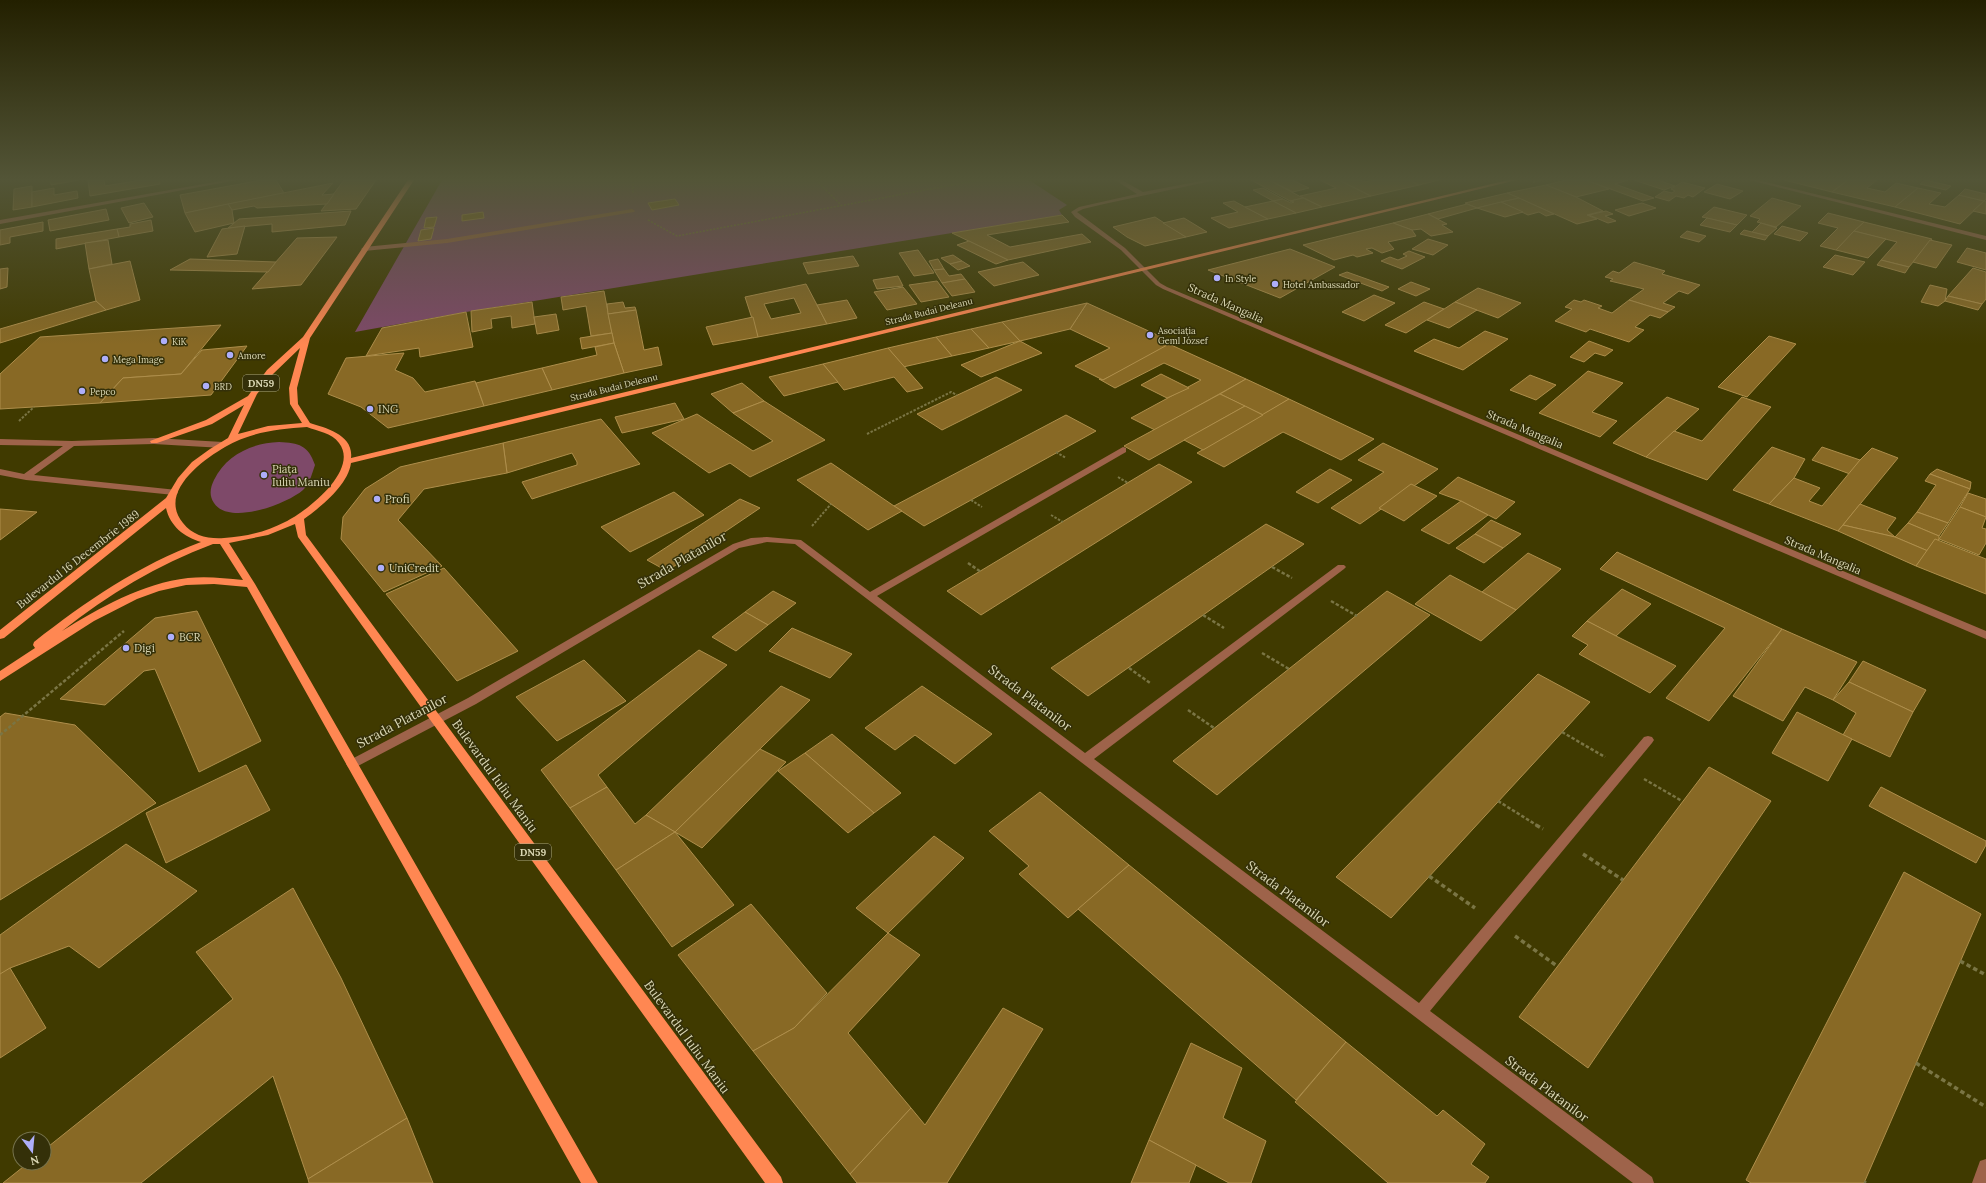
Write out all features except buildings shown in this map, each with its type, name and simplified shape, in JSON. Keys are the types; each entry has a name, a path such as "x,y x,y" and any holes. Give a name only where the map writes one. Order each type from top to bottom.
{"main road":[{"name":"DN59","path":"231,440 250,398 270,372 306,338 373,235"},
{"name":"Strada Budai Deleanu","path":"348,461 1286,235"},
{"name":"DN59","path":"306,338 293,388 294,404 307,425"},
{"path":"154,441 208,422 250,398"},
{"path":"0,678 66,622 140,571 162,560 217,541 254,536 286,525 313,509 332,491 342,478 348,461 348,454 343,441 336,434 321,428 307,425 287,426 271,428 231,440 197,463 187,473 172,496 173,517 184,531 196,539 217,541 250,584 590,1183"},
{"name":"Bulevardul 16 Decembrie 1989","path":"0,635 172,496"},
{"name":"Bulevardul Iuliu Maniu","path":"299,518 300,535 776,1183"},
{"path":"9,670 83,624 144,593 160,587 190,581 250,584"}],"street":[{"path":"364,249 447,241 483,235"},
{"name":"Strada Mangalia","path":"1104,235 1123,249 1158,284 1166,288 1245,323 1986,635"},
{"path":"1975,235 1986,238"},
{"path":"0,442 72,444 154,441 223,445"},
{"path":"26,477 72,444"},
{"path":"870,596 1123,450"},
{"path":"0,472 26,477 172,496"},
{"name":"Strada Platanilor","path":"352,764 472,701 736,546 763,539 778,538 798,542 1646,1183"},
{"path":"1085,759 1341,568"},
{"path":"1420,1012 1648,740"},
{"path":"1980,1183 1986,1167"}],"path":[{"path":"868,434 951,392 957,395"},
{"path":"19,421 34,407"},
{"path":"798,542 831,504"},
{"path":"0,734 124,631"},
{"path":"1960,961 1986,975"},
{"path":"1916,1063 1986,1107"}],"shaded area":[{"path":"410,235 938,235 466,312 355,332"},
{"path":"279,442 292,443 302,446 312,458 315,465 309,482 305,488 295,496 272,506 258,510 245,513 232,513 221,510 212,500 211,495 214,480 219,471 233,457 241,452 259,445"}],"place":[{"name":"In Style","path":"1217,278"},
{"name":"Hotel Ambassador","path":"1275,284"},
{"name":"Asociația Geml József","path":"1150,335"},
{"name":"KiK","path":"164,341"},
{"name":"Amore","path":"230,355"},
{"name":"Mega Image","path":"105,359"},
{"name":"BRD","path":"206,386"},
{"name":"Pepco","path":"82,391"},
{"name":"ING","path":"370,409"},
{"name":"Piața Iuliu Maniu","path":"264,475"},
{"name":"Profi","path":"377,499"},
{"name":"UniCredit","path":"381,568"},
{"name":"BCR","path":"171,637"},
{"name":"Digi","path":"126,648"}]}
